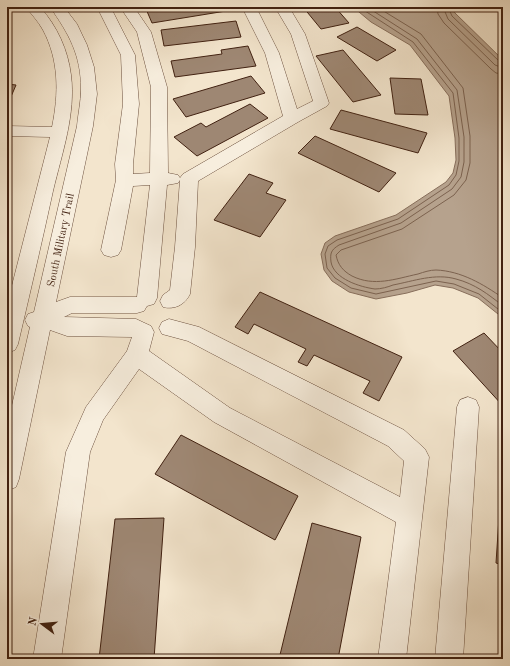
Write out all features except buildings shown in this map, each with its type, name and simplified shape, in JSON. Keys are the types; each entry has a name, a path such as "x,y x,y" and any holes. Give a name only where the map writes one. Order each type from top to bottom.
{"street":[{"path":"9,332 58,132 65,92 64,73 57,44 42,16 33,7"},
{"name":"South Military Trail","path":"7,479 85,126 89,90 87,72 78,40 62,12 57,7"},
{"path":"102,7 106,11 128,55 131,104 124,164 124,180 111,250"},
{"path":"127,7 144,32 159,87 159,179 135,303 132,329 137,355 222,415 410,516"},
{"path":"124,180 189,178 292,118 321,104 298,34 282,7"},
{"path":"254,8 272,53 292,118"},
{"path":"7,131 58,132"},
{"path":"170,301 180,294 185,247 189,178"},
{"path":"9,332 70,305 135,303 160,297 170,301 176,311 176,317 169,328"},
{"path":"43,318 67,327 132,329 156,333 169,328 192,333 396,438 417,457 392,659"},
{"path":"47,659 78,452 94,414 137,355"},
{"path":"449,659 468,407"}],"water":[{"path":"353,7 451,7 455,13 503,60 503,318 478,298 453,288 435,285 407,293 376,299 349,292 332,281 324,270 321,254 325,243 335,236 396,215 446,182 453,173 456,160 455,138 449,96 410,45 371,22"}]}
